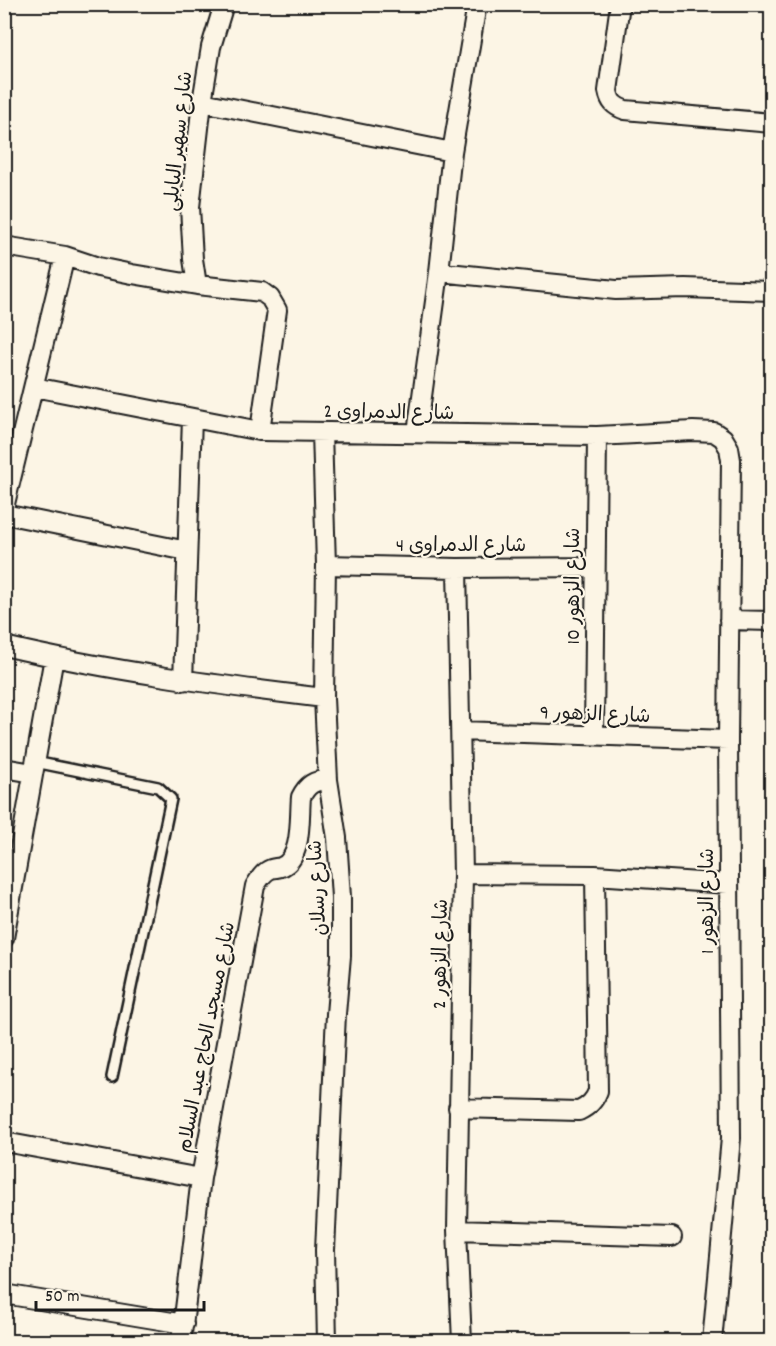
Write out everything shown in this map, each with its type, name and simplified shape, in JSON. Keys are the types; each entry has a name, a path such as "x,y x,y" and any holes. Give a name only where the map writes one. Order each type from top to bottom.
{"street":[{"name":"شارع سهير البابلى","path":"197,285 190,207 211,47 224,4"},
{"path":"417,433 439,272 452,152 477,4"},
{"path":"620,4 608,91 610,100 616,107 625,110 771,123"},
{"path":"202,102 452,152"},
{"path":"4,246 65,256 98,267 132,274 197,285 262,292 270,298 277,310 260,431"},
{"path":"4,508 65,256"},
{"path":"439,272 616,290 686,288 771,291"},
{"name":"شارع الدمراوى 2","path":"34,387 260,431 597,436 714,432 723,438 729,448 731,460"},
{"path":"183,681 192,418"},
{"name":"شارع رسلان","path":"322,432 326,565 324,698 328,780 337,838 341,920 325,1250 327,1341"},
{"name":"شارع الزهور 10","path":"594,735 597,436"},
{"name":"شارع الزهور 1","path":"712,1341 731,1138 728,740 731,460"},
{"path":"4,514 187,551"},
{"name":"شارع الدمراوى 4","path":"326,565 456,568 595,567"},
{"name":"شارع الزهور 2","path":"456,568 463,874 457,1230 462,1341"},
{"path":"729,620 771,621"},
{"path":"4,646 183,681 324,698"},
{"path":"4,938 54,657"},
{"name":"شارع الزهور 9","path":"461,731 728,740"},
{"path":"4,768 34,768"},
{"name":"شارع مسجد الحاج عبد السلام","path":"183,1333 201,1178 255,886 261,876 271,869 281,867 296,853 301,797 311,783 328,780"},
{"path":"463,874 595,875 728,884"},
{"path":"458,1108 579,1111 588,1107 594,1100 598,1091 595,875"},
{"path":"4,1142 201,1178"},
{"path":"457,1230 672,1238"},
{"path":"4,1294 183,1333"}],"lane":[{"path":"34,768 158,787 171,799 112,1077"}]}
